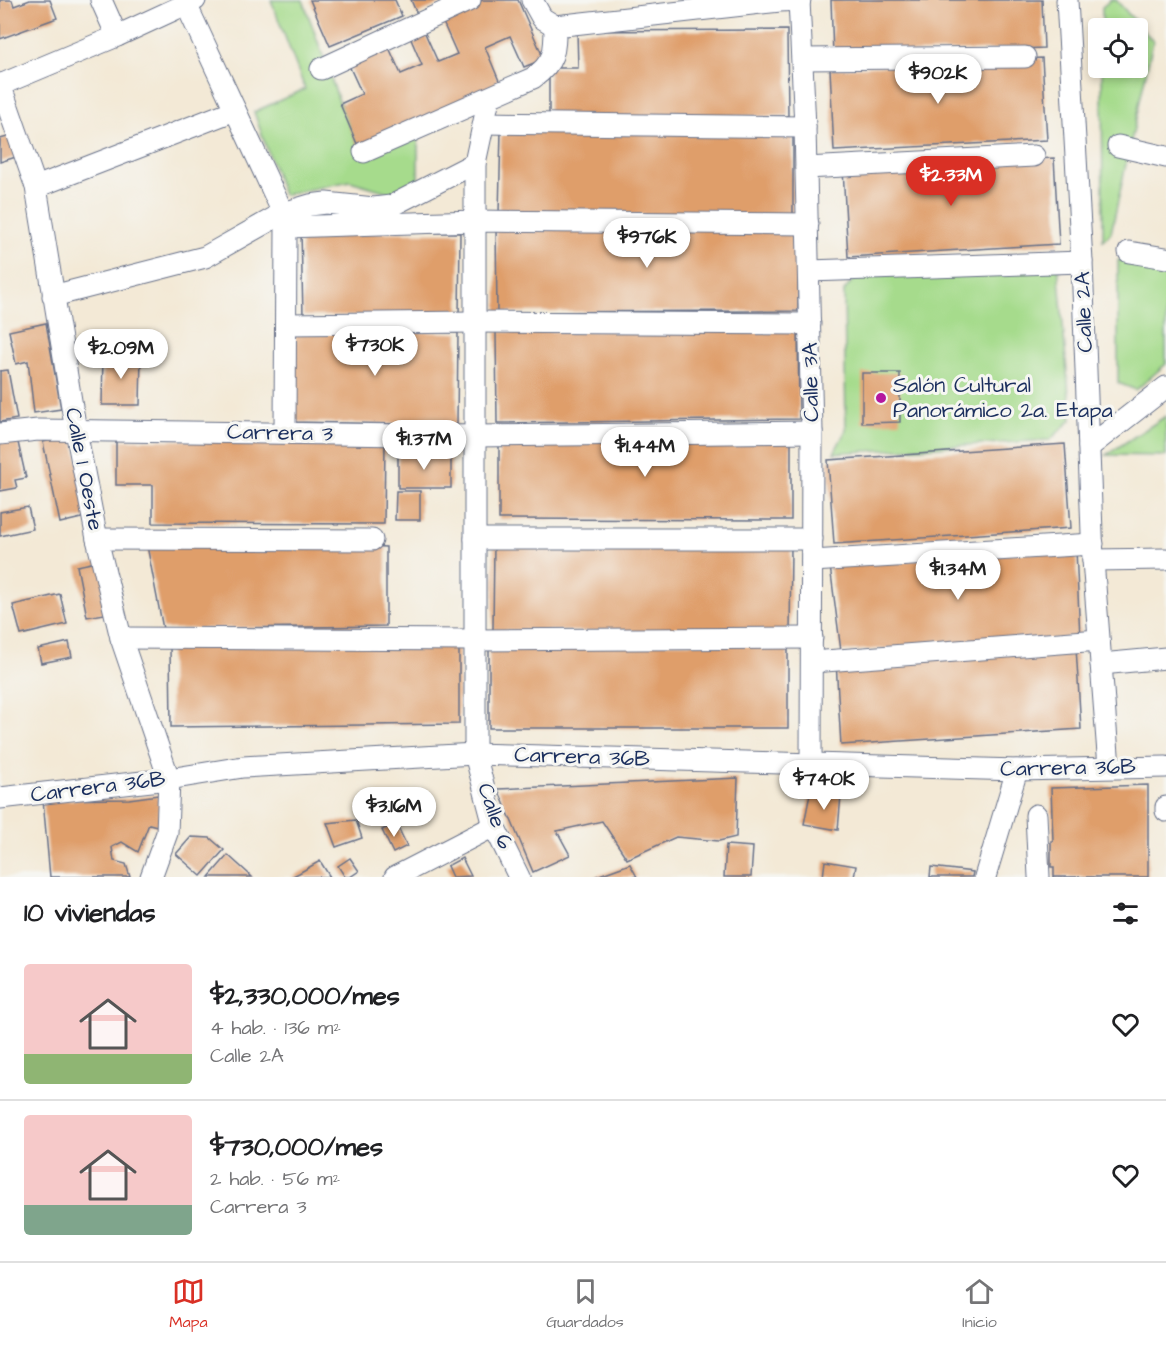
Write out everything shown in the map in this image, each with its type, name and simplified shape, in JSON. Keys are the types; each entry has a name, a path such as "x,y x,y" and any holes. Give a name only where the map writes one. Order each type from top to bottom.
{"street":[{"path":"101,0 117,36"},
{"path":"321,69 470,0"},
{"path":"532,0 542,18 555,26 800,0"},
{"name":"Calle 3A","path":"800,0 812,432 811,764"},
{"path":"0,85 191,2 235,110 284,220 285,432"},
{"name":"Calle 2A","path":"1070,2 1093,552 1108,767"},
{"path":"364,152 533,78 549,64 555,52 555,26"},
{"path":"803,58 1025,57"},
{"name":"Calle 1 Oeste","path":"0,85 36,188 76,431 97,539 121,638 169,778"},
{"name":"Calle 6","path":"489,98 475,163 475,754 494,826 519,877"},
{"path":"36,188 235,110"},
{"path":"484,123 805,128"},
{"path":"1118,146 1166,157"},
{"path":"806,168 1034,156"},
{"path":"53,296 205,257 284,220 310,205 326,203 374,208 391,206 475,163"},
{"path":"284,220 807,224"},
{"path":"1129,252 1166,258"},
{"path":"809,271 1082,262"},
{"path":"286,324 474,322 810,324"},
{"path":"1089,447 1163,396"},
{"name":"Carrera 3","path":"0,434 38,430 475,436 812,432"},
{"path":"97,539 372,540"},
{"path":"475,539 812,539"},
{"path":"812,561 1093,552 1166,559"},
{"path":"121,638 475,640 812,638"},
{"path":"812,662 1099,640"},
{"path":"1101,664 1166,658"},
{"name":"Carrera 36B","path":"0,798 243,767 475,754 1017,770 1166,767"},
{"path":"985,877 1017,770"},
{"path":"152,877 167,833 169,778"},
{"path":"1036,814 1039,877"},
{"path":"395,877 494,826"}],"green space":[{"path":"271,0 303,0 340,104 360,150 418,138 418,182 391,193 350,181 283,195 254,112 305,89"},
{"path":"1111,0 1116,0 1132,18 1102,18 1102,7"},
{"path":"1148,35 1153,41 1148,64"},
{"path":"1102,78 1145,78 1111,233 1103,241"},
{"path":"1118,260 1166,263 1166,364 1136,390 1118,383"},
{"path":"1058,265 1071,420 1050,440 834,453 846,430 844,291 856,276"},
{"path":"1166,416 1166,456 1106,455"}],"building":[{"path":"0,0 12,0 14,6 30,0 50,0 57,18 0,39"},
{"path":"310,0 395,0 402,16 330,46"},
{"path":"411,0 449,0 417,14"},
{"path":"483,0 518,0 544,59 524,67 510,36 485,47 502,88 360,151 340,104 362,94 346,59 386,41 401,74 422,65 410,37 424,31 438,62 457,54 441,18"},
{"path":"831,0 1042,0 1044,48 833,55"},
{"path":"787,30 788,116 549,117 549,68 578,68 577,31"},
{"path":"1042,58 1047,140 834,151 830,69"},
{"path":"501,130 793,133 793,216 499,214"},
{"path":"11,136 16,157 0,162 0,139"},
{"path":"1054,158 1059,244 848,257 843,170"},
{"path":"798,226 798,311 497,312 496,227"},
{"path":"301,232 460,233 459,317 303,316"},
{"path":"46,323 61,409 34,413 28,361 16,364 9,331"},
{"path":"798,328 799,419 497,423 496,332"},
{"path":"295,329 458,333 457,425 292,422"},
{"path":"103,355 141,356 140,405 102,405"},
{"path":"8,370 17,419 0,422 0,371"},
{"name":"Salón Cultural Panorámico 2a. Etapa","path":"862,373 900,373 900,422 862,423"},
{"path":"73,436 90,516 60,523 43,442"},
{"path":"499,436 791,438 791,520 499,519"},
{"path":"17,438 26,478 15,480 17,488 0,491 0,442"},
{"path":"116,440 385,441 384,524 153,523 153,485 116,485"},
{"path":"1065,444 1071,528 834,544 828,460"},
{"path":"398,454 451,454 451,488 398,488"},
{"path":"396,491 420,491 420,520 395,520"},
{"path":"28,507 33,529 0,536 0,512"},
{"path":"145,535 386,547 386,626 163,629"},
{"path":"494,542 791,547 790,634 493,630"},
{"path":"1076,549 1080,638 841,651 830,566"},
{"path":"101,561 111,613 87,617 77,566"},
{"path":"60,594 67,624 21,635 13,605"},
{"path":"69,642 72,657 41,663 38,649"},
{"path":"459,643 459,724 171,727 170,646"},
{"path":"489,643 788,643 788,728 489,728"},
{"path":"1076,647 1081,729 841,745 836,662"},
{"path":"738,778 736,837 719,841 676,837 627,859 602,821 557,831 570,855 533,872 498,789"},
{"path":"1148,785 1148,877 1054,877 1054,867 1051,867 1051,841 1053,841 1051,788"},
{"path":"810,794 841,795 838,830 804,824"},
{"path":"158,795 161,827 149,824 138,852 122,842 112,847 114,861 126,864 130,877 50,877 43,800 129,799"},
{"path":"356,820 362,838 336,847 327,823"},
{"path":"396,823 407,846 393,853 382,830"},
{"path":"191,837 210,838 224,850 201,876 176,854"},
{"path":"726,845 753,847 751,877 724,877"},
{"path":"228,855 249,874 252,877 209,877"},
{"path":"350,858 359,871 350,877 345,877 338,866"},
{"path":"462,858 471,876 452,877 447,866"},
{"path":"320,861 330,877 291,877 299,873"},
{"path":"825,861 856,866 854,877 823,877"},
{"path":"630,864 637,877 594,877"},
{"path":"931,867 973,872 972,877 930,877"}],"place":[{"name":"Salón Cultural Panorámico 2a. Etapa","path":"881,398"}]}
